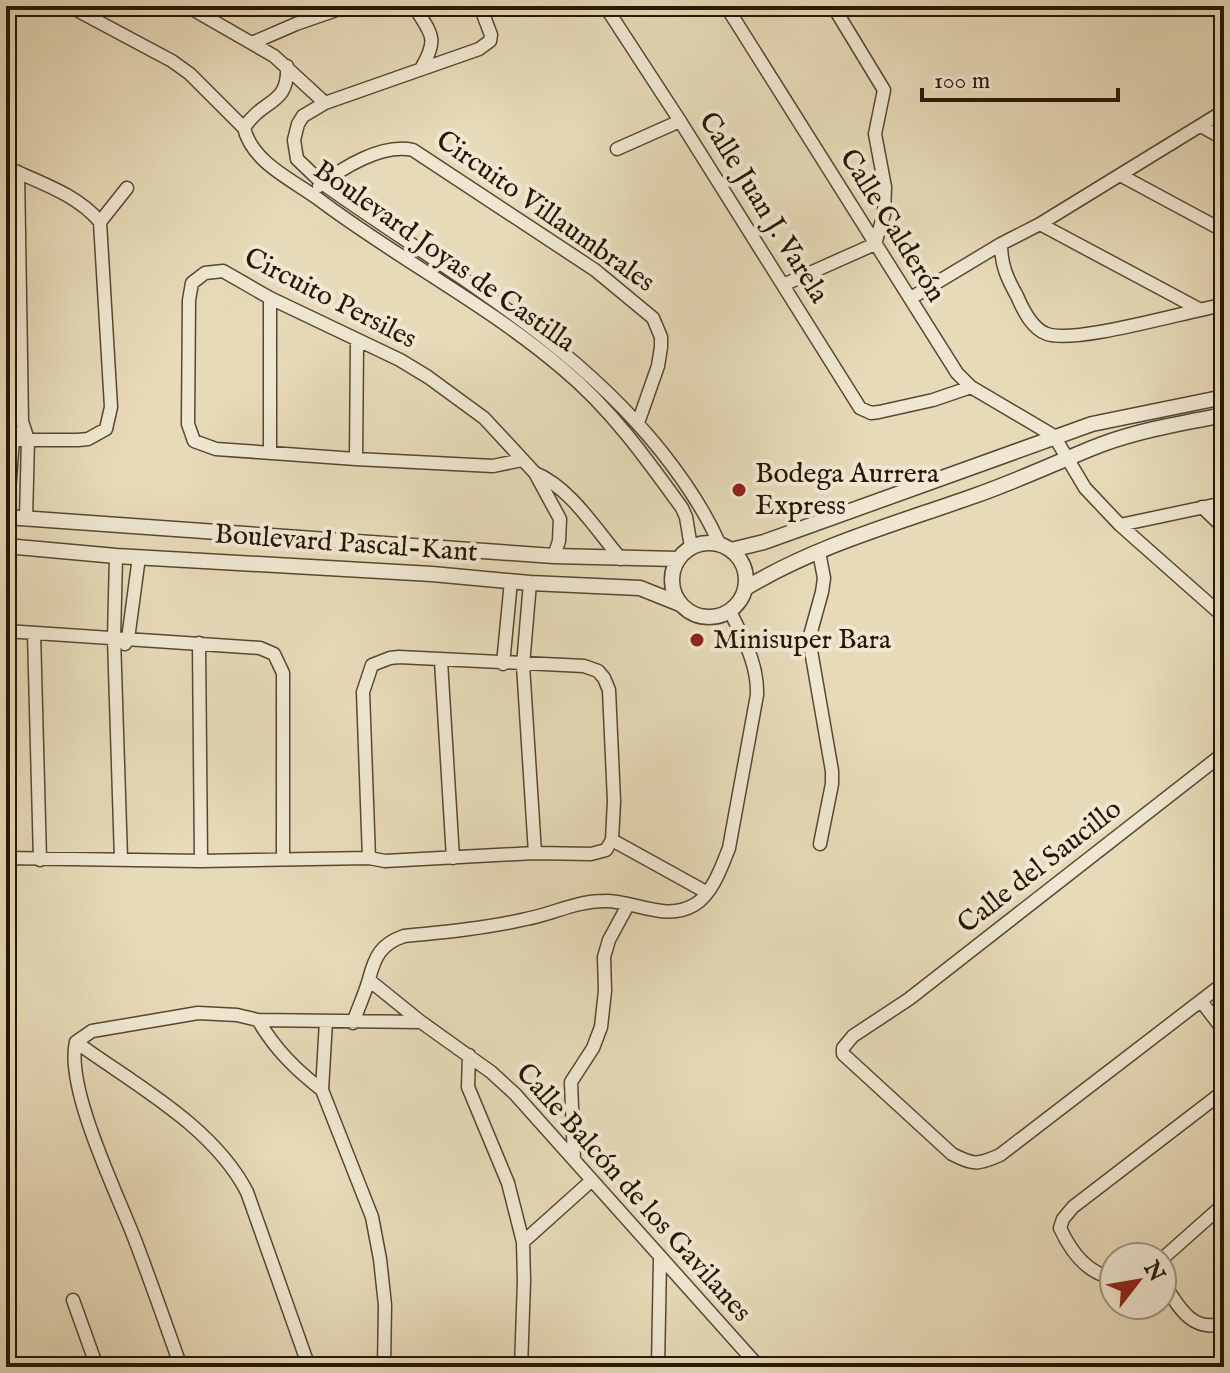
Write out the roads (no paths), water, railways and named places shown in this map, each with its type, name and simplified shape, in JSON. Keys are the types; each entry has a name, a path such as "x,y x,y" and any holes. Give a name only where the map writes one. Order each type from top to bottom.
{"street":[{"name":"Boulevard Joyas de Castilla","path":"69,6 172,61 190,74 244,128 259,157 351,224 510,327 566,371 626,434 682,508 691,547"},
{"path":"187,6 287,66 325,103 479,49 490,41 491,35 480,6"},
{"path":"252,43 348,6"},
{"path":"414,6 433,41 422,67"},
{"name":"Calle Juan J. Varela","path":"605,6 860,408 871,413 933,400 971,387"},
{"name":"Calle Calderón","path":"726,6 945,357 971,387 1054,436"},
{"path":"783,285 875,244 884,214 885,198 875,134 884,90 833,6"},
{"path":"244,128 251,116 287,87 287,66"},
{"name":"Boulevard Joyas de Castilla","path":"325,103 303,116 298,124 294,140 297,159 322,183 548,338 599,383 638,423 703,509 725,547"},
{"path":"911,298 1040,224 1224,111"},
{"path":"617,149 680,121"},
{"path":"1201,126 1224,139"},
{"name":"Circuito Villaumbrales","path":"310,193 357,163 388,151 413,150 595,270 653,318 661,337 658,366 638,423"},
{"path":"9,440 28,440 88,439 106,429 111,407 100,222 83,204 12,170 22,421 28,440 26,518"},
{"path":"1120,175 1224,231"},
{"path":"100,222 127,188"},
{"path":"1040,224 1199,309"},
{"path":"1001,244 1001,263 1011,286 1023,309 1045,333 1078,335 1224,305"},
{"name":"Circuito Persiles","path":"522,460 493,466 467,466 204,446 191,436 188,424 189,300 192,283 205,273 223,271 357,342 400,360 484,418 535,473 560,519 559,541 554,556"},
{"path":"270,298 270,453"},
{"path":"356,459 357,342"},
{"path":"725,547 741,561 746,574 746,588 740,601 730,611 718,616 704,617 691,613 680,604 673,590 671,574 677,559 691,547 704,542 725,547 764,542 1092,424 1224,397"},
{"path":"746,588 776,569 1021,480 1100,445 1143,431 1224,415"},
{"path":"6,517 9,440 22,421"},
{"path":"1054,436 1085,488 1120,525 1224,617"},
{"name":"Circuito Persiles","path":"535,473 550,479 563,491 621,559"},
{"path":"1120,525 1224,503"},
{"path":"1202,507 1224,528"},
{"name":"Boulevard Pascal-Kant","path":"6,517 554,556 677,559"},
{"name":"Boulevard Pascal-Kant","path":"6,546 116,556 640,588 680,604"},
{"path":"432,574 434,547"},
{"path":"819,552 824,578 809,639 832,784 820,844"},
{"path":"116,556 114,638 121,859"},
{"path":"116,658 128,639 139,557"},
{"path":"503,664 511,581"},
{"path":"530,583 523,665 535,853"},
{"path":"353,1023 378,952 388,942 404,936 528,919 581,903 605,900 657,911 676,910 693,906 706,892 729,848 757,695 758,676 754,661 730,611"},
{"path":"6,631 260,648 274,654 283,673 283,859"},
{"path":"34,633 40,860"},
{"path":"199,643 201,861"},
{"path":"6,858 201,861 369,858 385,861 535,853 591,854 606,850 612,840 614,801 610,701 604,678 598,671 584,666 390,658 372,665 363,692 362,724 369,858"},
{"path":"441,661 453,858"},
{"name":"Calle del Saucillo","path":"1201,1001 1000,1155 985,1162 971,1163 952,1154 843,1054 846,1042 884,1017 1224,753"},
{"path":"612,840 706,892"},
{"path":"574,1160 571,1082 593,1048 601,1027 605,991 604,957 609,940 628,905"},
{"name":"Calle Balcón de los Gavilanes","path":"369,980 469,1055 515,1094 759,1367"},
{"path":"1224,983 1201,1001 1224,1031"},
{"path":"181,1367 99,1150 75,1077 76,1042 92,1031 198,1013 229,1014 258,1020 421,1022"},
{"path":"258,1020 271,1043 287,1061 322,1090"},
{"path":"326,1021 322,1090 372,1217 385,1305 384,1367"},
{"path":"76,1042 201,1133 238,1175 247,1192 309,1367"},
{"path":"469,1055 468,1087 508,1183 523,1242 521,1367"},
{"path":"1098,1272 1090,1269 1066,1242 1060,1228 1063,1219 1073,1207 1224,1091"},
{"path":"523,1242 591,1181"},
{"path":"1178,1245 1224,1204"},
{"path":"658,1367 660,1259"},
{"path":"73,1300 97,1367"},
{"path":"1178,1303 1191,1321 1204,1326 1224,1323"}],"place":[{"name":"Bodega Aurrera Express","path":"739,490"},
{"name":"Minisuper Bara","path":"697,640"}]}
